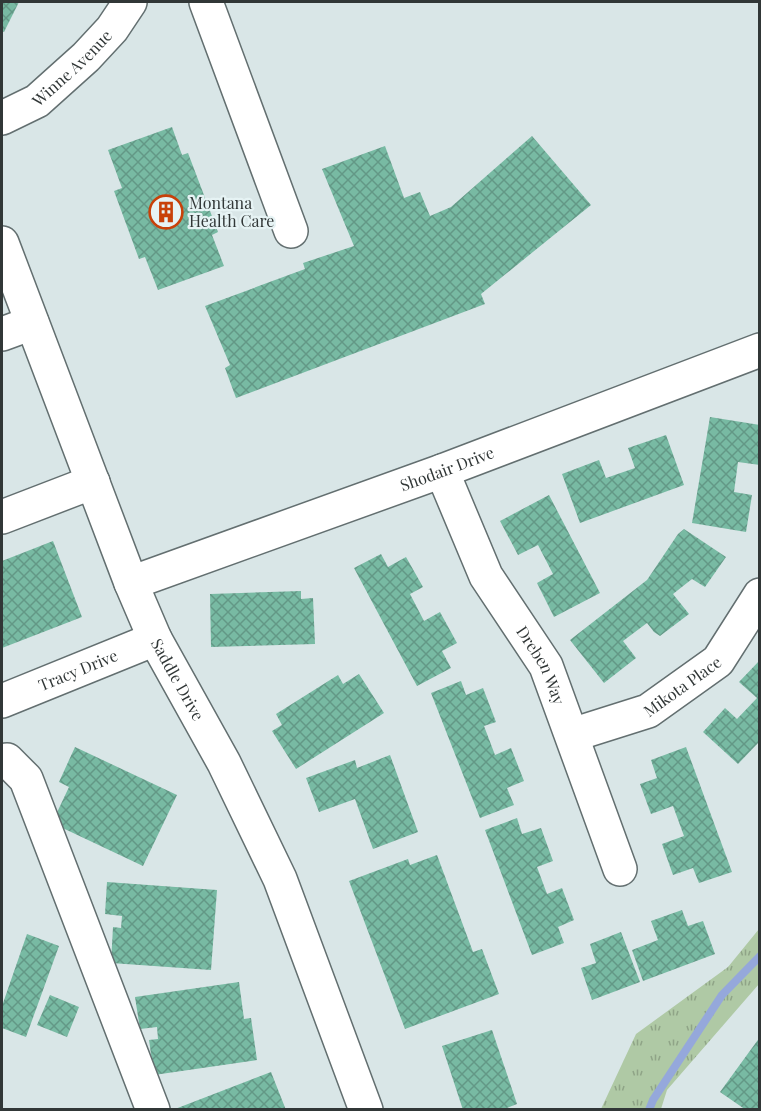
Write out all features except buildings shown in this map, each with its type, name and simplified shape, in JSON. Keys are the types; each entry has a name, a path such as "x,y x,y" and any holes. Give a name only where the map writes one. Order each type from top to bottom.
{"street":[{"name":"Winne Avenue","path":"2,118 37,101 86,57 112,29 130,2"},
{"path":"206,2 291,231"},
{"name":"Saddle Drive","path":"2,243 131,583 155,639 224,763 280,879 366,1110"},
{"path":"2,334 32,323"},
{"name":"Shodair Drive","path":"131,583 442,471 759,350"},
{"name":"Dreben Way","path":"442,471 486,576 546,666 620,869"},
{"path":"2,517 93,482"},
{"name":"Mikota Place","path":"572,735 648,711 718,661 759,595"},
{"name":"Tracy Drive","path":"2,701 155,639"},
{"path":"3,759 26,779 153,1110"}],"green space":[{"path":"759,929 759,984 667,1090 661,1109 601,1109 636,1034 728,967"}],"waterway":[{"path":"649,1110 653,1100 722,995 760,956"}],"place":[{"name":"Montana Health Care","path":"166,212"}]}
